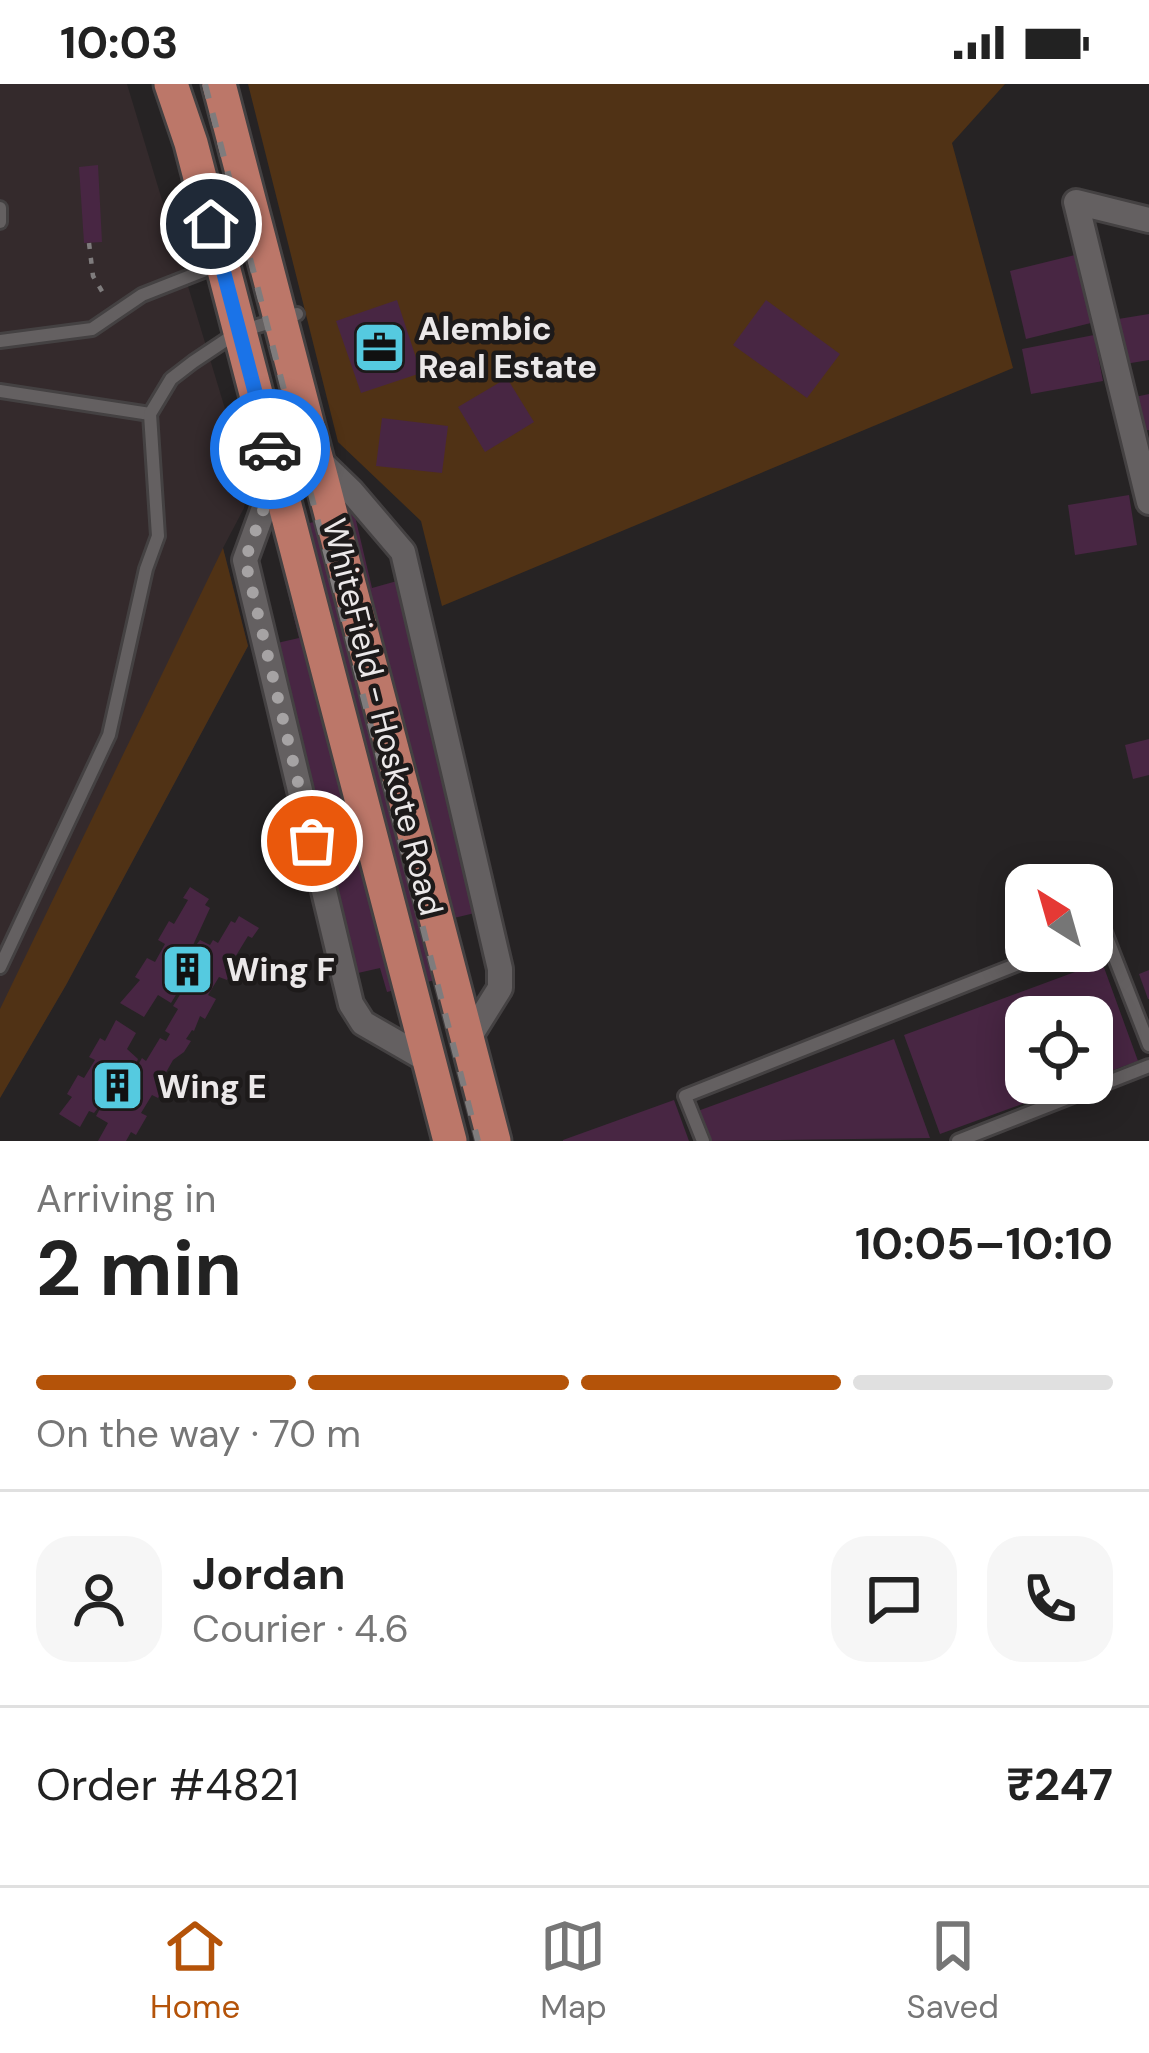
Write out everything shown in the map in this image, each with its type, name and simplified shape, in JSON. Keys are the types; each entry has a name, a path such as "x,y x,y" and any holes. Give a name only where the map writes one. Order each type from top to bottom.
{"main road":[{"name":"WhiteField - Hoskote Road","path":"171,84 191,143 450,1141"},
{"name":"WhiteField - Hoskote Road","path":"219,84 289,316 317,458 494,1141"}],"street":[{"path":"1149,220 1076,202 1149,502"},
{"path":"317,458 403,552 500,969 500,988 467,1041"},
{"path":"277,472 245,560 350,1004 363,1023 429,1061"}],"lane":[{"path":"0,208 0,222"},
{"path":"0,341 92,329 142,295 221,264"},
{"path":"0,967 109,735 146,569 158,536 150,415 171,379 238,332 289,316"},
{"path":"0,391 150,415"},
{"path":"1113,953 1149,1045"},
{"path":"703,1141 685,1096 1005,969"},
{"path":"958,1141 1149,1066"}],"path":[{"path":"89,243 93,276 115,313"}],"shaded area":[{"path":"0,84 127,84 248,485 244,508 223,548 248,646 0,1098"},
{"path":"248,84 1005,84 952,143 1013,368 442,606 421,521 338,442"},
{"path":"223,548 248,646 0,1098 0,1009"}],"building":[{"path":"98,165 102,242 84,243 79,167"},
{"path":"1083,253 1099,321 1026,339 1010,271"},
{"name":"Alembic Real Estate","path":"397,300 421,373 361,393 336,321"},
{"path":"766,300 840,354 807,398 733,345"},
{"path":"1149,314 1149,360 1119,365 1112,320"},
{"path":"1094,335 1103,381 1031,394 1022,349"},
{"path":"507,378 534,422 485,452 458,407"},
{"path":"1149,394 1149,430 1143,431 1135,397"},
{"path":"382,418 448,426 442,473 376,466"},
{"path":"1129,495 1137,545 1075,555 1068,505"},
{"path":"354,512 372,588 397,581 479,912 454,918 467,972 387,992 380,968 358,973 277,643 299,638 273,532"},
{"path":"1149,739 1149,775 1133,779 1125,745"},
{"path":"190,887 209,899 205,905 210,908 189,954 200,940 218,943 239,916 259,928 252,938 248,936 227,980 219,977 208,995 216,999 186,1039 191,1041 184,1052 173,1060 158,1098 152,1095 141,1113 147,1116 136,1135 131,1132 126,1141 98,1141 108,1123 96,1116 107,1096 94,1113 89,1111 80,1127 59,1114 72,1097 67,1094 78,1075 84,1078 95,1060 89,1057 100,1038 105,1041 116,1020 136,1033 127,1049 138,1059 131,1077 160,1038 166,1041 170,1034 165,1031 178,1009 173,1006 186,985 171,1003 158,995 144,1017 120,1003 140,980 135,977 147,958 155,962 165,944 158,940 169,921 174,924"},
{"path":"1149,970 1149,999 1148,999 1139,974"},
{"path":"1075,972 1106,972 1138,1061 1113,1070 1113,996 1010,996"},
{"path":"1005,998 1005,1104 1022,1104 940,1134 904,1035"},
{"path":"894,1039 930,1138 706,1141 695,1112"},
{"path":"674,1100 689,1141 563,1141 563,1140"}],"railway":[{"path":"205,84 478,1141"}],"way so far":[{"path":"270,449 277,472 245,560 312,841"}],"place":[{"name":"Alembic Real Estate","path":"379,347"},
{"name":"Wing F","path":"187,969"},
{"name":"Wing E","path":"118,1086"}],"route":[{"path":"211,224 270,449"}]}
